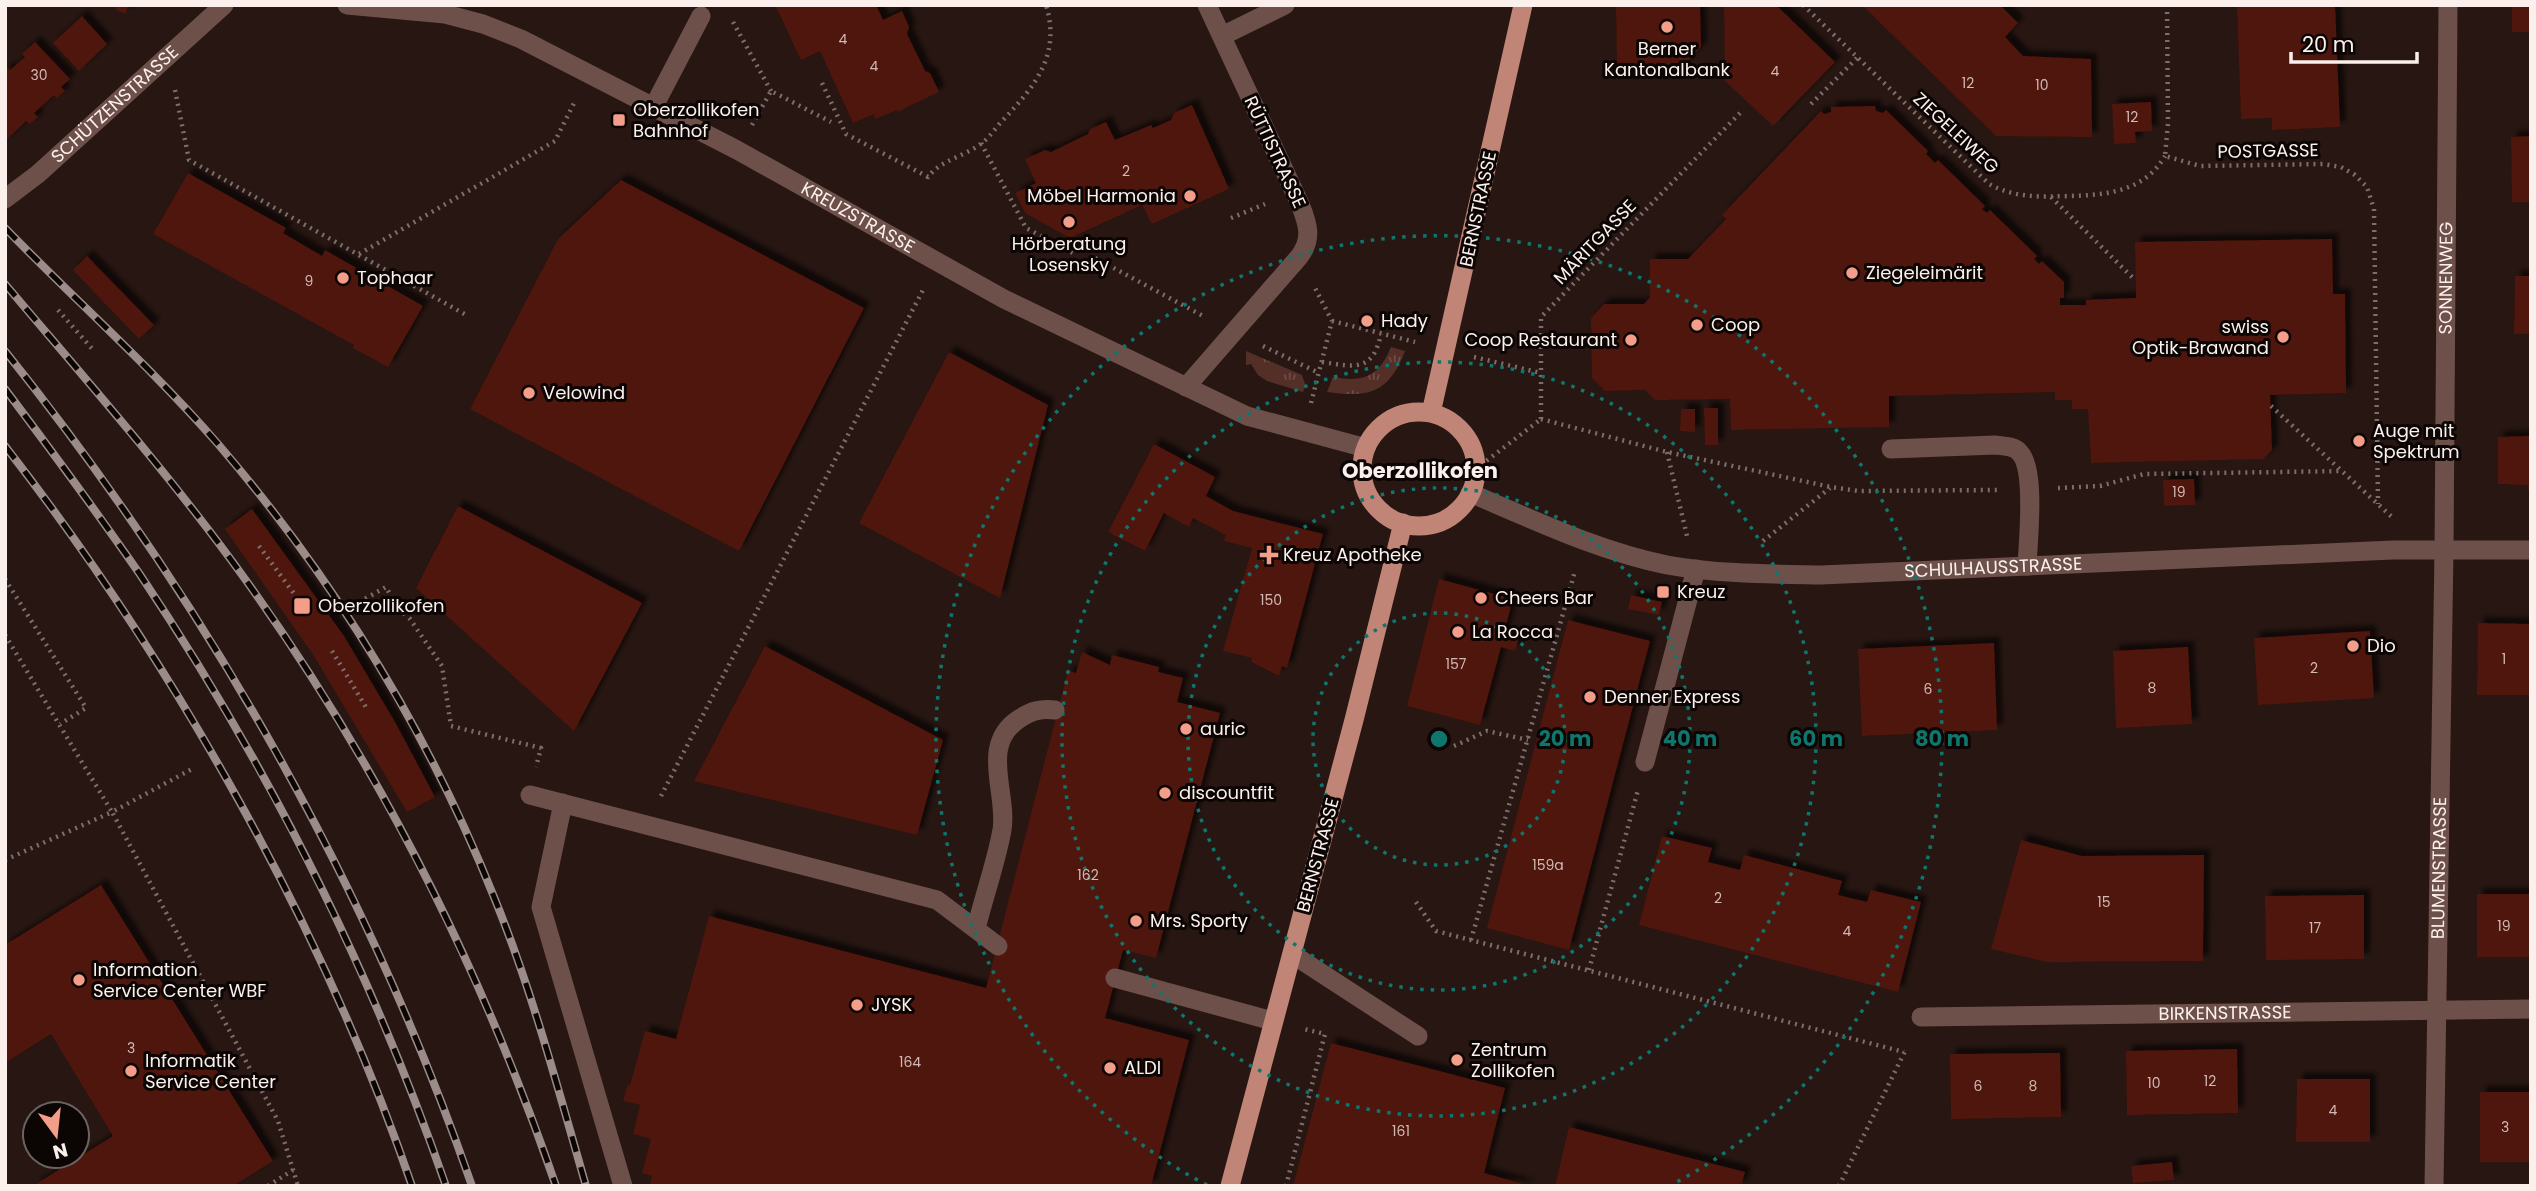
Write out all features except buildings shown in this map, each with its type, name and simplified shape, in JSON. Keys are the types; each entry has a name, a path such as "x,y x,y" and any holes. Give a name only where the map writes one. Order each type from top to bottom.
{"main road":[{"name":"BERNSTRASSE","path":"1431,413 1523,5"},
{"path":"1431,413 1444,417 1464,433 1475,456 1476,469 1470,494 1464,505 1442,520 1430,525 1403,523 1389,517 1377,507 1368,494 1362,463 1374,434 1386,423 1400,415 1431,413"},
{"name":"BERNSTRASSE","path":"1230,1186 1354,720 1403,523"}],"street":[{"name":"SCHÜTZENSTRASSE","path":"5,200 38,174 224,5"},
{"name":"KREUZSTRASSE","path":"347,5 445,14 483,24 522,39 737,150 1004,299 1247,416 1366,448"},
{"name":"RÜTTISTRASSE","path":"1186,387 1299,257 1309,240 1307,220 1207,5"},
{"path":"1222,36 1285,5"},
{"name":"SONNENWEG","path":"2444,550 2448,5"},
{"path":"654,106 701,16"},
{"path":"1891,449 1995,445 2010,447 2020,452 2027,467 2030,490 2027,566"},
{"name":"SCHULHAUSSTRASSE","path":"1470,494 1584,540 1644,559 1696,569 1725,571 1821,575 2444,550 2531,551"},
{"name":"BLUMENSTRASSE","path":"2434,1186 2444,550"},
{"path":"1645,762 1696,569"},
{"path":"976,929 1002,828 996,764 999,748 1005,732 1017,720 1032,712 1055,710"},
{"path":"530,795 937,900 998,946"},
{"path":"563,803 541,907 623,1186"},
{"path":"1292,954 1418,1036"},
{"path":"1115,978 1273,1021"},
{"name":"BIRKENSTRASSE","path":"1921,1017 2531,1009"}],"path":[{"path":"822,83 846,134 928,177 937,166 982,143 1021,101 1049,54 1052,32 1046,5"},
{"name":"ZIEGELEIWEG","path":"1803,5 1989,184 2006,193 2026,197 2105,195 2124,190 2144,179 2165,156"},
{"path":"2165,156 2168,123 2167,5"},
{"path":"733,23 771,91 831,122"},
{"path":"168,57 189,160 468,316"},
{"path":"1811,104 1857,58"},
{"path":"358,254 555,141 589,73"},
{"path":"737,150 771,91"},
{"name":"MÄRITGASSE","path":"1541,419 1541,317 1740,113"},
{"path":"982,143 1026,228 1073,253"},
{"name":"POSTGASSE","path":"2165,156 2200,166 2332,165 2348,170 2367,187 2374,209 2378,504 2343,471"},
{"path":"2051,197 2135,280"},
{"path":"1231,218 1272,201"},
{"path":"646,824 938,262"},
{"path":"58,310 94,351"},
{"path":"1304,432 1332,321 1381,334 1378,350 1371,359 1352,365 1322,362"},
{"path":"1447,350 1541,373"},
{"path":"2271,406 2343,471"},
{"path":"1476,469 1541,419 1667,452 1859,491 2030,490 2099,486 2144,474 2343,471"},
{"path":"1667,452 1696,569"},
{"path":"1725,571 1830,487"},
{"path":"1471,940 1584,540"},
{"path":"259,546 298,599"},
{"path":"5,579 86,708 60,724"},
{"path":"359,602 386,587 397,607 411,619 442,666 451,726 541,748 530,795"},
{"path":"5,635 112,813 278,1121 298,1186"},
{"path":"332,651 367,709"},
{"path":"1454,746 1487,731 1528,740"},
{"path":"1589,970 1645,762"},
{"path":"5,860 112,813 192,769"},
{"path":"1416,902 1436,931 1904,1052"},
{"path":"1839,1186 1921,1017"},
{"path":"1286,1186 1323,1042"},
{"path":"268,1186 293,1170"}],"green space":[{"path":"1391,347 1405,351 1392,376 1376,390 1355,394 1327,392 1333,377 1362,378 1376,371"},
{"path":"1246,351 1302,375 1305,384 1303,392 1267,381 1258,375 1251,364 1246,365"}],"railway":[{"path":"5,228 218,444 301,549 375,659 439,776 494,897 555,1076 586,1186"},
{"path":"5,284 128,429 217,541 294,649 339,722 423,871 460,948 527,1105 556,1186"},
{"path":"5,351 148,544 213,645 274,749 331,855 383,963 430,1073 472,1186"},
{"path":"5,389 139,573 186,645 272,793 312,869 384,1026 446,1186"},
{"path":"5,446 127,616 238,800 334,991 376,1088 412,1186"}],"place":[{"name":"Berner Kantonalbank","path":"1667,27"},
{"name":"Oberzollikofen Bahnhof","path":"619,120"},
{"name":"Möbel Harmonia","path":"1190,196"},
{"name":"Hörberatung Losensky","path":"1069,222"},
{"name":"Ziegeleimärit","path":"1852,273"},
{"name":"Tophaar","path":"343,278"},
{"name":"Hady","path":"1367,321"},
{"name":"Coop","path":"1697,325"},
{"name":"swiss Optik-Brawand","path":"2283,337"},
{"name":"Coop Restaurant","path":"1631,340"},
{"name":"Velowind","path":"529,393"},
{"name":"Auge mit Spektrum","path":"2359,441"},
{"name":"Kreuz Apotheke","path":"1269,555"},
{"name":"Kreuz","path":"1663,592"},
{"name":"Cheers Bar","path":"1481,598"},
{"name":"Oberzollikofen","path":"302,606"},
{"name":"La Rocca","path":"1458,632"},
{"name":"Dio","path":"2353,646"},
{"name":"Denner Express","path":"1590,697"},
{"name":"auric","path":"1186,729"},
{"name":"discountfit","path":"1165,793"},
{"name":"Mrs. Sporty","path":"1136,921"},
{"name":"Information Service Center WBF","path":"79,980"},
{"name":"JYSK","path":"857,1005"},
{"name":"Zentrum Zollikofen","path":"1457,1060"},
{"name":"ALDI","path":"1110,1068"},
{"name":"Informatik Service Center","path":"131,1071"}],"district":[{"name":"Oberzollikofen","path":"1420,471"}]}
